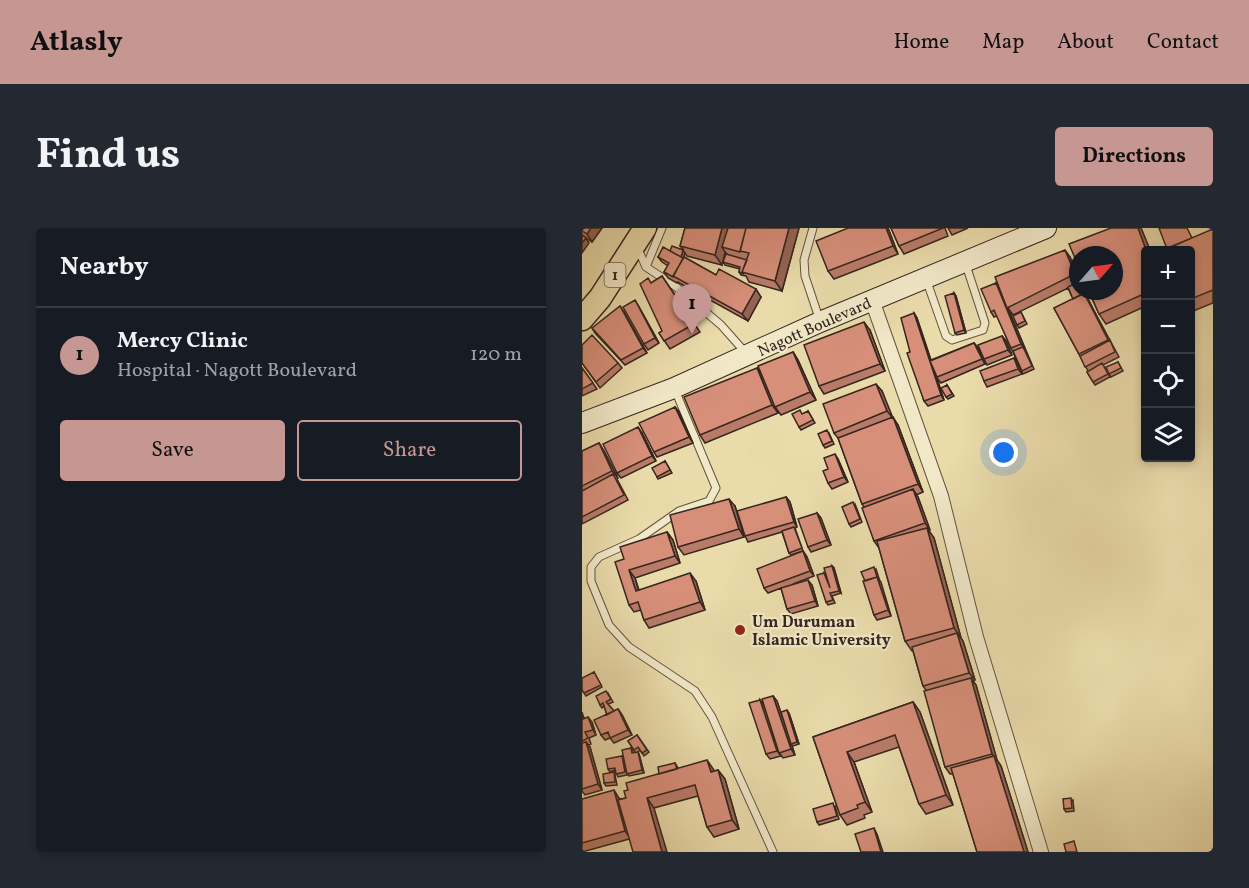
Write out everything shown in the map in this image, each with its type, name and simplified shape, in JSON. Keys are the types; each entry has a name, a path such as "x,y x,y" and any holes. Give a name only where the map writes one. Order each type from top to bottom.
{"main road":[{"name":"1","path":"582,319 641,236"}],"street":[{"name":"Nagott Boulevard","path":"582,423 674,388 820,322 1046,228"},
{"path":"872,300 941,496 976,637 1041,852"}],"lane":[{"path":"646,267 662,228"},
{"path":"813,228 804,260 805,276 820,322"},
{"path":"641,236 646,267 675,286 721,325 748,355"},
{"path":"926,278 946,336 952,340 983,330 985,323 965,262"},
{"path":"674,388 716,488 710,501 680,511 639,539 599,557 591,567 591,580 609,625 629,647 694,691 712,717 772,852"}],"building":[{"path":"582,228 591,228 587,234 582,231"},
{"path":"685,228 722,228 715,255 680,246"},
{"path":"728,228 746,228 740,252 722,247"},
{"path":"746,228 789,228 775,281 742,272 749,253 740,251"},
{"path":"848,228 886,228 893,246 828,271 816,241"},
{"path":"891,228 943,228 899,246"},
{"path":"1111,228 1138,228 1145,246 1141,246 1141,295 1099,314 1093,300 1123,300 1123,246 1070,246 1069,244"},
{"path":"1159,228 1187,228 1192,238 1174,246 1166,246"},
{"path":"1213,229 1213,290 1195,297 1195,246 1173,246"},
{"path":"672,246 683,250 681,257 670,251"},
{"path":"663,247 683,258 673,277 664,272 669,263 658,257"},
{"path":"1065,250 1069,260 1069,277 1007,308 995,277"},
{"path":"726,254 747,260 742,272 744,274 739,272 740,267 723,262"},
{"path":"684,257 716,275 719,269 756,289 742,314 673,276"},
{"path":"662,276 694,324 664,341 659,333 662,331 640,284 648,278 651,283"},
{"path":"996,283 1021,344 1011,348 994,310 991,312 981,289"},
{"path":"954,293 964,330 955,333 945,296"},
{"path":"635,300 655,338 644,344 623,307"},
{"path":"1070,300 1088,300 1108,340 1079,354 1054,308"},
{"path":"620,306 643,348 621,360 592,328"},
{"path":"1021,312 1025,321 1017,325 1013,316"},
{"path":"914,313 941,395 924,401 907,353 910,352 901,318"},
{"path":"864,322 880,364 819,386 804,345"},
{"path":"592,335 618,363 596,382 582,363 582,345"},
{"path":"1002,336 1008,350 984,359 978,345"},
{"path":"1110,340 1115,352 1085,367 1080,356"},
{"path":"974,343 982,359 937,377 930,361"},
{"path":"1023,347 1032,366 1022,371 1013,351"},
{"path":"793,352 810,392 775,407 758,366"},
{"path":"1014,358 1018,369 984,381 980,371"},
{"path":"1118,362 1121,368 1109,374 1106,367"},
{"path":"1102,363 1108,374 1093,382 1087,372"},
{"path":"582,368 593,383 582,389"},
{"path":"757,368 772,405 700,435 684,397"},
{"path":"876,384 887,411 834,433 823,404"},
{"path":"947,385 952,394 946,397 941,388"},
{"path":"675,407 689,437 654,452 639,423"},
{"path":"800,410 802,414 808,411 813,420 799,427 792,414"},
{"path":"893,417 918,484 862,504 838,438"},
{"path":"638,427 652,456 617,473 603,444"},
{"path":"827,430 832,441 823,445 818,434"},
{"path":"599,443 612,471 582,486 582,451"},
{"path":"835,454 844,477 828,483 823,471 828,469 824,458"},
{"path":"665,461 670,470 657,477 652,468"},
{"path":"613,474 624,495 582,517 582,491"},
{"path":"913,489 925,523 874,541 862,508"},
{"path":"786,497 794,522 745,536 737,511"},
{"path":"729,499 739,529 678,547 670,515"},
{"path":"853,502 860,519 849,524 842,507"},
{"path":"817,513 827,540 808,547 798,519"},
{"path":"794,527 802,548 789,553 782,531"},
{"path":"927,528 954,628 905,641 877,541"},
{"path":"667,532 675,556 629,570 636,591 690,573 700,602 644,620 638,602 629,605 615,562 624,559 620,547"},
{"path":"803,551 810,571 764,588 757,569"},
{"path":"832,566 839,591 830,593 833,600 826,602 817,575 824,573 830,588 824,568"},
{"path":"874,567 877,577 865,581 861,572"},
{"path":"877,577 888,610 874,615 863,581"},
{"path":"808,580 815,601 787,609 781,588"},
{"path":"957,633 969,673 923,686 912,647"},
{"path":"594,672 601,685 584,693 582,678"},
{"path":"971,678 992,754 945,767 924,691"},
{"path":"606,691 611,699 606,702 614,711 607,715 603,703 600,705 596,696"},
{"path":"773,696 791,749 779,753 762,699"},
{"path":"760,700 777,751 766,754 749,703"},
{"path":"913,702 946,795 919,804 895,735 847,752 865,802 857,805 858,808 840,815 813,737"},
{"path":"618,709 628,730 610,738 608,732 601,735 594,720"},
{"path":"787,710 797,742 791,744 781,712"},
{"path":"582,717 583,719 588,717 593,730 585,732 588,738 582,741"},
{"path":"637,735 647,750 642,753 638,747 634,750 628,741"},
{"path":"586,742 598,784 582,789 582,743"},
{"path":"631,748 632,753 638,752 642,770 627,774 622,750"},
{"path":"622,756 625,772 616,774 615,768 608,769 606,759"},
{"path":"994,756 1024,852 977,852 951,768"},
{"path":"707,760 711,772 718,770 732,820 707,827 695,785 647,798 662,852 633,852 618,800 626,798 624,791 628,790 626,783"},
{"path":"675,763 677,769 659,774 658,767"},
{"path":"614,772 615,782 604,783 603,774"},
{"path":"614,790 625,831 582,843 582,799"},
{"path":"1071,798 1072,808 1064,809 1063,799"},
{"path":"833,803 837,816 817,822 813,809"},
{"path":"874,828 881,852 861,852 855,834"},
{"path":"1074,841 1077,852 1066,852 1064,844"}],"place":[{"name":"Mercy Clinic","path":"692,334"},
{"name":"Um Duruman Islamic University","path":"740,630"}]}
